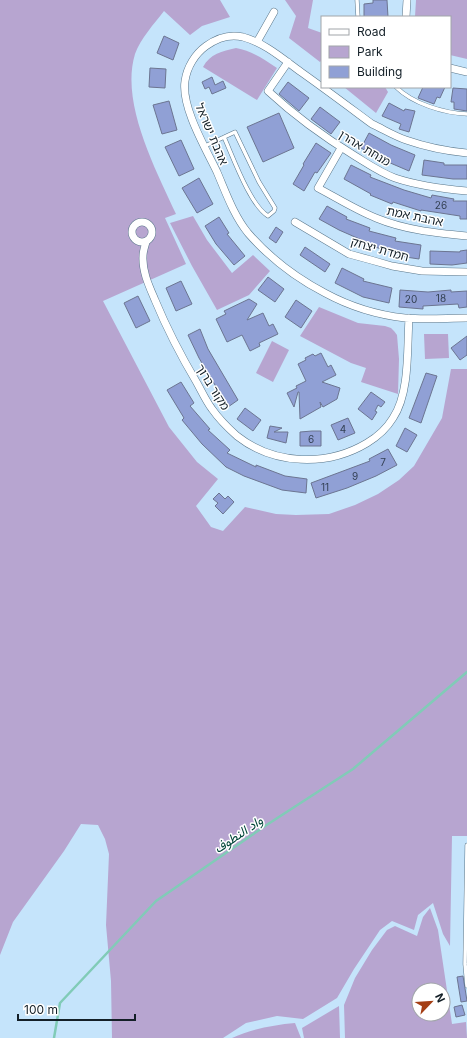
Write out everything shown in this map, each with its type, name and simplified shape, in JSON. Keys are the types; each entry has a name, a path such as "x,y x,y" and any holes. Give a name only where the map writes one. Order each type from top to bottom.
{"street":[{"path":"406,16 407,0"},
{"path":"257,42 274,12"},
{"name":"אהבת ישראל","path":"321,86 266,46 242,37 224,37 207,45 199,51 192,62 186,76 185,90 190,113 239,220 248,233 288,269 306,282 344,302 364,309 409,318 467,318"},
{"name":"מנחת אהרן","path":"288,62 268,91 285,107 341,148 373,168 394,178 443,189 467,191"},
{"path":"451,68 467,72"},
{"name":"אהבת ישראל","path":"323,88 372,124 404,140 426,146 467,153"},
{"name":"אהבת אמת","path":"341,148 318,188 375,218 420,230 467,236"},
{"path":"137,241 143,243 151,237 152,230 148,224 142,222 136,224 132,230 133,236 137,241 143,257"},
{"name":"חמדת יצחק","path":"295,222 349,254 422,272 467,272"},
{"name":"מקור ברוך","path":"146,242 143,257 147,279 161,314 182,357 212,409 222,423 236,436 255,448 271,454 296,459 315,460 330,458 345,454 360,447 374,438 385,428 393,419 402,398 405,380 409,318"}],"lane":[{"path":"357,0 358,16"},
{"path":"397,88 423,104 443,110 467,114"},
{"path":"204,146 235,132 259,182 275,208 272,214 268,216 255,203 224,137"},
{"path":"467,845 465,964 467,986"}],"green space":[{"path":"0,0 220,0 230,17 202,26 190,35 164,11 148,31 135,54 132,73 132,93 136,115 150,157 176,214 165,218 186,264 103,301 169,427 197,462 218,479 196,506 211,527 223,531 245,507 276,514 329,514 355,505 378,494 399,480 414,466 442,418 451,369 467,369 467,836 452,836 450,946 443,934 433,903 418,915 414,930 392,921 380,930 337,998 303,1019 277,1016 246,1023 223,1038 112,1038 111,981 106,925 109,854 105,839 98,825 81,824 64,851 13,922 0,955"},
{"path":"285,0 313,0 308,28 321,33 320,62 289,38 296,16"},
{"path":"416,0 467,0 467,59 451,55 451,16 415,16"},
{"path":"236,48 253,53 277,68 257,100 203,67 213,56"},
{"path":"345,88 386,88 388,92 376,113"},
{"path":"193,216 207,240 232,273 253,255 270,271 249,295 217,310 170,223"},
{"path":"319,307 358,323 385,326 394,331 397,335 399,359 398,394 361,382 366,368 351,363 300,336"},
{"path":"424,334 448,334 449,358 425,359"},
{"path":"272,341 289,350 273,382 256,373"},
{"path":"430,908 438,930 446,982 411,982 411,1022 451,1022 451,1017 452,1024 466,1022 467,1038 345,1038 344,1005 355,978 372,950 387,930 395,926 417,936 423,917"},
{"path":"339,1006 340,1038 304,1038 302,1028"},
{"path":"295,1023 301,1038 232,1038 263,1028"}],"building":[{"path":"373,0 387,0 388,16 364,16 364,4 373,3"},
{"path":"164,36 179,43 173,60 157,53"},
{"path":"150,68 166,69 165,88 149,87"},
{"path":"212,77 215,85 223,81 226,88 212,94 209,87 205,89 202,82"},
{"path":"288,82 309,98 299,111 279,94"},
{"path":"423,88 445,88 440,98 437,97 434,104 418,98"},
{"path":"453,88 467,89 467,111 454,109 454,102 451,102"},
{"path":"169,101 177,130 162,134 153,105"},
{"path":"389,103 404,111 405,109 415,111 409,132 399,129 401,124 382,116"},
{"path":"320,107 340,122 331,134 311,119"},
{"path":"279,113 294,148 263,162 247,127"},
{"path":"369,133 391,145 415,155 409,171 381,159 361,148"},
{"path":"181,140 194,169 179,176 165,147"},
{"path":"316,143 331,153 317,173 315,172 304,191 293,184"},
{"path":"424,160 444,163 444,165 467,165 467,179 453,179 422,175"},
{"path":"351,165 371,175 370,177 404,190 431,198 432,195 454,199 453,201 467,201 467,219 460,219 460,216 421,211 393,202 392,204 370,195 371,194 344,179"},
{"path":"199,178 213,204 197,213 182,188"},
{"path":"327,206 347,217 346,219 370,228 369,231 396,238 395,241 421,245 419,259 399,256 400,254 371,246 371,244 339,230 319,219"},
{"path":"219,217 229,233 227,234 245,256 234,265 216,244 205,226"},
{"path":"276,227 283,232 276,243 269,238"},
{"path":"305,247 330,264 325,272 300,255"},
{"path":"467,250 467,263 452,265 430,264 430,251 460,252"},
{"path":"342,268 364,279 363,281 392,288 389,303 363,297 335,283"},
{"path":"268,277 284,289 275,302 258,290"},
{"path":"181,281 192,304 176,311 166,288"},
{"path":"400,290 428,292 451,290 451,292 467,291 467,307 459,308 458,304 423,306 423,309 399,307"},
{"path":"138,296 150,321 136,328 124,303"},
{"path":"249,299 257,304 247,320 263,313 269,326 273,324 278,334 259,343 260,346 250,351 242,335 227,342 216,319 226,314 224,311"},
{"path":"296,300 312,311 301,328 285,317"},
{"path":"200,329 208,349 238,400 228,407 199,358 188,335"},
{"path":"467,336 467,355 460,360 451,348"},
{"path":"321,353 328,367 331,365 336,375 322,382 340,388 337,399 323,407 320,402 321,407 300,419 299,392 294,407 287,393 306,381 298,364 313,354 315,356"},
{"path":"426,373 437,376 421,423 409,418"},
{"path":"181,382 194,403 190,406 210,429 208,430 230,450 227,453 256,467 256,465 285,476 307,479 306,493 282,490 244,476 226,467 202,444 182,420 184,418 167,390"},
{"path":"371,392 385,402 381,407 378,405 375,411 377,412 372,420 358,409"},
{"path":"245,408 261,420 253,431 237,419"},
{"path":"348,418 355,433 338,440 331,425"},
{"path":"270,426 282,428 274,432 288,432 286,443 267,438"},
{"path":"405,428 417,435 407,452 396,446"},
{"path":"321,431 321,446 300,446 300,432"},
{"path":"388,449 397,465 376,476 347,488 316,498 311,483 370,461 369,459"},
{"path":"219,493 225,499 228,496 234,502 223,514 215,506 218,503 213,499"},
{"path":"463,976 467,1001 461,1002 457,977"},
{"path":"462,1005 465,1015 456,1017 454,1007"}],"waterway":[{"name":"واد النطوف","path":"54,1038 60,1003 156,901 265,826 353,769 467,672"}]}
